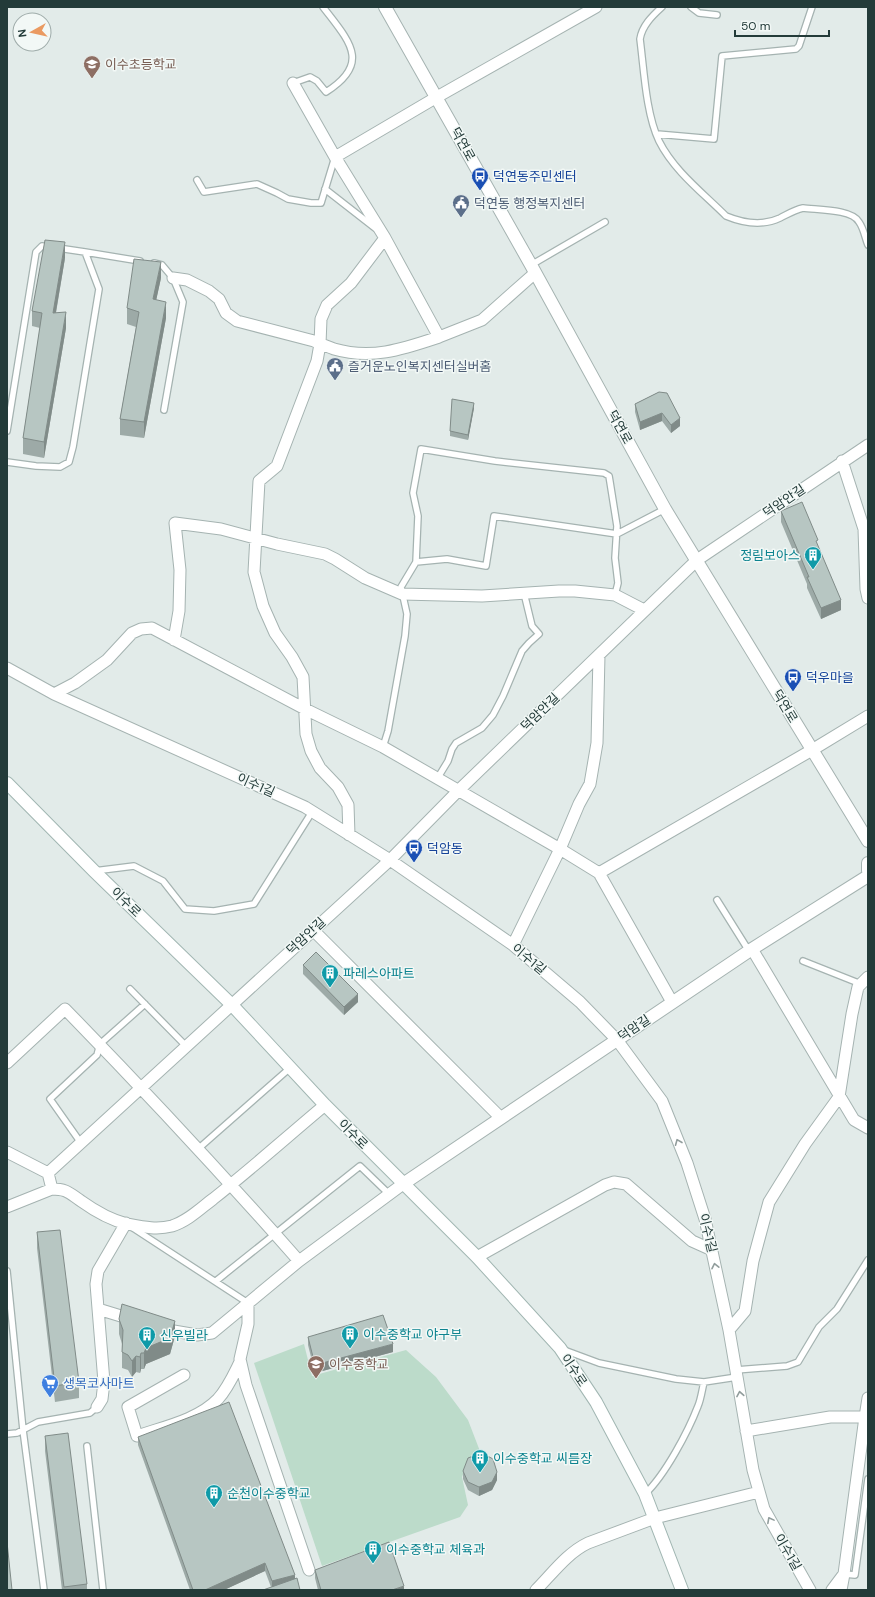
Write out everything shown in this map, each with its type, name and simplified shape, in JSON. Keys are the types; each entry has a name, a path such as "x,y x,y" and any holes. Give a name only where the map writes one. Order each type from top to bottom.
{"street":[{"name":"덕연로","path":"385,7 437,97 666,508 868,841"},
{"path":"335,157 596,7"},
{"path":"293,83 335,157 384,235 439,337"},
{"path":"349,835 348,805 338,787 320,768 311,751 306,734 303,677 292,657 275,633 262,606 254,572 259,481 277,466 317,361 322,319 327,305 351,283 384,235"},
{"path":"173,278 187,280 209,291 219,299 226,313 237,321 314,340 320,344 342,351 359,354 376,354 398,351 482,320 495,310 533,269"},
{"name":"덕암안길","path":"48,1173 390,860 458,791 697,560 842,461 868,445"},
{"path":"842,461 864,529 866,589 868,598"},
{"path":"174,640 178,611 180,570 175,523 221,529 277,544 325,554 365,578 402,594 482,596 559,591 615,595 644,610"},
{"path":"54,694 75,683 107,660 132,633 141,629 152,628 305,710 383,747 599,873 672,1002"},
{"path":"513,945 560,849 579,804 590,784 597,743 599,655"},
{"name":"이수1길","path":"7,668 54,694 305,807 390,860 513,945 580,1002 617,1040 662,1101 689,1170 705,1219 712,1250 729,1330 753,1470 759,1492 771,1522 810,1590"},
{"path":"599,873 868,716"},
{"name":"이수로","path":"7,783 94,871 232,1004 324,1105 477,1257 560,1348 596,1402 645,1494 682,1590"},
{"path":"868,863 868,872"},
{"name":"덕암길","path":"403,1184 750,950 868,876"},
{"path":"313,930 501,1118"},
{"path":"750,950 854,1120 868,1128"},
{"path":"729,1330 745,1311 753,1261 769,1202 805,1144 839,1097 852,1014 858,988 865,980"},
{"path":"7,1063 65,1009 141,1087 231,1184 299,1261"},
{"path":"7,1207 52,1189 62,1189 69,1191 81,1201 117,1221 152,1228 163,1228 174,1225 190,1216 231,1184 324,1105"},
{"path":"7,1152 48,1173 52,1189"},
{"path":"477,1257 605,1185 614,1182 626,1184 692,1241 712,1250"},
{"path":"98,1309 166,1330 196,1335 212,1333 299,1261 403,1184"},
{"path":"97,1407 102,1399 104,1382 96,1284 98,1271 126,1223"},
{"path":"184,1375 128,1407 137,1436 187,1418 206,1408 217,1399 227,1387 240,1362 248,1324 248,1303"},
{"path":"240,1362 246,1385 309,1570"},
{"path":"841,1590 868,1398"},
{"path":"746,1431 830,1417 865,1417"},
{"path":"536,1590 578,1548 655,1518 759,1492"},
{"path":"832,1590 844,1574"}],"lane":[{"path":"293,83 310,77 317,81 326,92 346,77 352,64 353,56 351,49 340,28 323,7"},
{"path":"662,7 645,25 640,40 647,96 659,141 678,169 726,216 735,220 758,223 772,221 803,208 846,213 853,215 860,222 868,245"},
{"path":"691,7 699,13 717,15"},
{"path":"657,134 714,139 722,56 796,49 799,46 812,7"},
{"path":"197,180 204,192 257,184 288,199 311,203 321,203 335,157"},
{"path":"325,189 384,235"},
{"path":"533,269 605,222"},
{"path":"7,431 36,252 42,246 162,265 173,278 183,302 164,410"},
{"path":"7,462 36,466 60,467 69,462 73,447 99,289 85,252"},
{"path":"383,747 388,731 405,636 407,614 401,587 416,562 418,516 413,493 421,449 495,461 604,473 608,476 617,526 615,558 618,583 615,595"},
{"path":"416,562 447,559 486,566 494,516 617,534 666,508"},
{"path":"437,779 448,761 456,743 482,728 493,715 503,696 522,651 539,634 532,626 524,593"},
{"path":"94,871 134,866 163,881 185,909 214,911 254,904 312,812"},
{"path":"716,900 750,950"},
{"path":"803,961 865,980"},
{"path":"130,989 186,1046"},
{"path":"81,1143 50,1099 97,1055 100,1044 145,1004"},
{"path":"198,1149 290,1068"},
{"path":"216,1282 360,1166 389,1194"},
{"path":"126,1223 248,1303"},
{"path":"560,1348 599,1363 641,1372 704,1382 736,1374 787,1366 798,1362 819,1327 837,1309 868,1260"},
{"path":"7,1271 23,1430 44,1590"},
{"path":"645,1494 656,1484 678,1447 699,1405 704,1382"},
{"path":"7,1434 17,1433 38,1422 90,1412 97,1407"},
{"path":"87,1446 103,1590"},
{"path":"844,1574 855,1574 868,1479"}],"green space":[{"path":"304,1344 312,1376 406,1350 436,1377 468,1420 483,1459 467,1464 462,1477 468,1505 460,1517 322,1566 254,1363"}],"building":[{"path":"45,240 65,242 53,313 66,312 44,442 23,438 42,313 32,311"},
{"path":"134,259 161,262 153,299 166,302 144,422 120,419 139,312 127,308"},
{"path":"659,392 667,393 680,418 671,425 662,413 640,422 635,404"},
{"path":"452,399 474,403 468,435 450,431"},
{"name":"정림보아스","path":"802,502 818,540 816,541 841,600 821,608 781,511"},
{"name":"파레스아파트","path":"316,952 358,994 344,1007 303,965"},
{"path":"60,1230 79,1382 55,1386 37,1232"},
{"path":"122,1304 175,1321 170,1338 146,1348 144,1353 141,1353 140,1357 136,1356 132,1361 128,1355 122,1352 123,1330 119,1319"},
{"name":"이수중학교 야구부","path":"383,1315 393,1344 315,1365 308,1337"},
{"name":"순천이수중학교","path":"229,1402 295,1575 272,1581 265,1563 205,1590 193,1590 138,1437"},
{"path":"68,1433 87,1584 64,1587 45,1436"},
{"name":"이수중학교 씨름장","path":"482,1453 493,1459 497,1472 492,1482 479,1487 468,1482 463,1471 468,1458"},
{"path":"7,1542 12,1590 7,1590"},
{"name":"이수중학교 체육과","path":"389,1542 404,1586 392,1590 321,1590 315,1570"},
{"path":"297,1578 300,1590 263,1590"}],"place":[{"name":"이수초등학교","path":"92,79"},
{"name":"덕연동주민센터","path":"480,191"},
{"name":"덕연동 행정복지센터","path":"461,218"},
{"name":"즐거운노인복지센터실버홈","path":"335,381"},
{"name":"정림보아스","path":"813,570"},
{"name":"덕우마을","path":"793,692"},
{"name":"덕암동","path":"414,863"},
{"name":"파레스아파트","path":"330,988"},
{"name":"이수중학교 야구부","path":"350,1349"},
{"name":"신우빌라","path":"147,1350"},
{"name":"이수중학교","path":"316,1379"},
{"name":"생목코사마트","path":"50,1398"},
{"name":"이수중학교 씨름장","path":"480,1473"},
{"name":"순천이수중학교","path":"214,1508"},
{"name":"이수중학교 체육과","path":"373,1564"}]}
